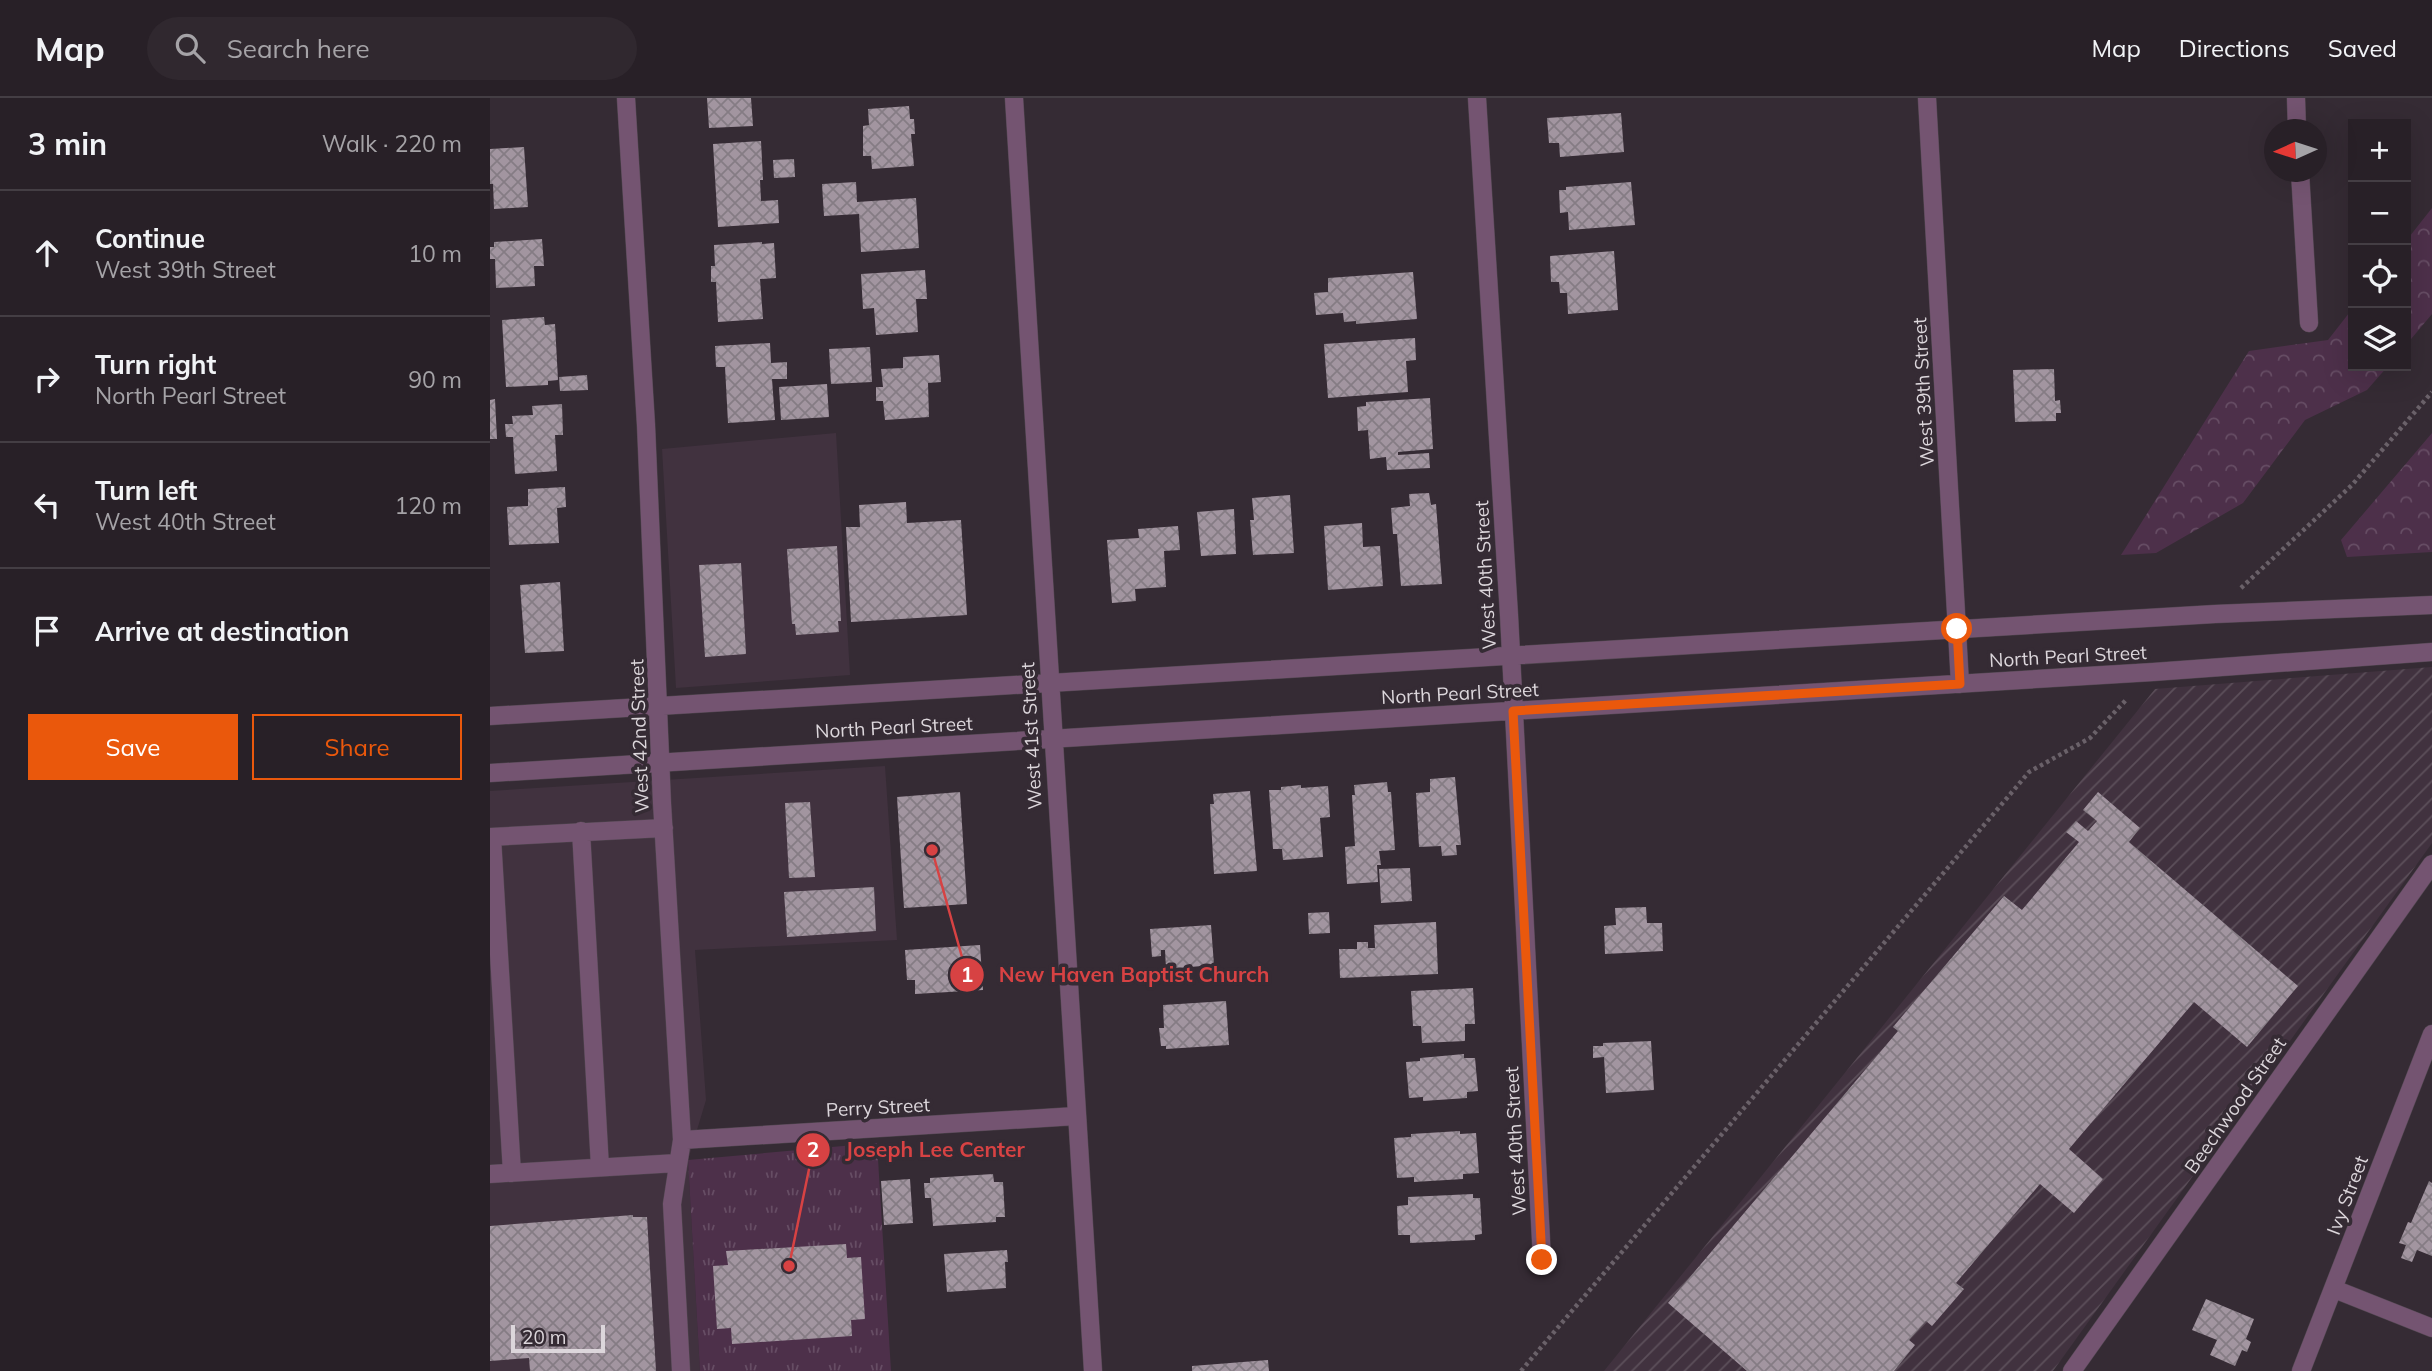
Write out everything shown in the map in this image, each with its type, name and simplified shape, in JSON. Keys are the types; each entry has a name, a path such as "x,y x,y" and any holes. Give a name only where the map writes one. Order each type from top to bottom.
{"street":[{"name":"West 42nd Street","path":"625,98 646,425 664,828 682,1140 672,1204 681,1371"},
{"name":"West 41st Street","path":"1014,98 1093,1371"},
{"name":"West 40th Street","path":"1477,98 1511,655 1542,1260"},
{"name":"West 39th Street","path":"1927,98 1960,684"},
{"path":"2296,98 2297,119"},
{"path":"2301,182 2309,323"},
{"name":"North Pearl Street","path":"490,716 2215,614 2432,605"},
{"name":"North Pearl Street","path":"490,773 2153,672 2432,652"},
{"path":"512,1173 491,837 664,828"},
{"path":"581,831 600,1167"},
{"name":"Beechwood Street","path":"2072,1371 2432,864"},
{"name":"Ivy Street","path":"2301,1371 2432,1034"},
{"name":"Perry Street","path":"682,1140 1076,1116"},
{"path":"490,1174 677,1163"},
{"path":"2334,1289 2432,1328"}],"path":[{"path":"2215,614 2352,485 2432,392"},
{"path":"1521,1371 2029,772 2090,738 2153,672"}],"shaded area":[{"path":"836,433 850,675 676,688 662,449"},
{"path":"2432,667 2432,843 2053,1371 1604,1371 2155,689"},
{"path":"885,766 897,940 695,950 706,1100 688,1160 700,1371 490,1371 490,791"}],"green space":[{"path":"2432,208 2432,314 2411,339 2411,245 2411,235"},
{"path":"2348,314 2348,371 2384,371 2367,390 2305,420 2243,503 2156,553 2121,555 2249,351 2328,340"},
{"path":"2432,433 2432,552 2347,557 2341,540"},
{"path":"877,1143 891,1371 700,1371 688,1160"}],"building":[{"path":"707,98 751,98 753,126 709,128"},
{"path":"909,106 910,119 914,119 915,134 911,134 914,166 872,169 871,156 863,156 863,126 869,125 868,109"},
{"path":"1621,113 1624,152 1560,157 1559,143 1549,143 1547,118"},
{"path":"761,141 761,201 778,200 779,223 718,227 713,144"},
{"path":"524,147 528,207 494,209 493,184 490,184 490,149"},
{"path":"794,159 795,177 774,178 773,160"},
{"path":"856,182 857,202 916,198 919,248 861,252 859,214 824,216 822,184"},
{"path":"1631,182 1635,225 1569,230 1568,212 1560,213 1559,190 1566,190 1566,187"},
{"path":"542,239 544,266 534,266 535,286 496,288 495,259 490,259 490,247 494,247 494,242"},
{"path":"774,243 776,278 760,279 763,319 718,322 716,282 711,282 711,266 715,266 714,245"},
{"path":"1614,251 1618,310 1568,314 1567,293 1560,293 1559,282 1551,282 1550,256"},
{"path":"925,270 927,299 916,299 918,332 876,335 874,308 863,309 861,274"},
{"path":"1413,272 1417,319 1356,324 1356,321 1344,322 1343,313 1316,315 1314,293 1328,292 1328,278"},
{"path":"544,317 545,325 555,324 558,380 548,381 548,385 506,387 502,320"},
{"path":"1415,338 1416,360 1406,361 1408,392 1328,398 1324,344"},
{"path":"770,343 771,363 787,362 787,379 772,379 775,420 728,423 725,367 716,367 715,346"},
{"path":"870,347 872,382 831,384 829,349"},
{"path":"939,355 941,382 928,383 929,417 885,420 883,401 876,401 876,387 883,387 881,369 903,368 903,357"},
{"path":"2054,369 2055,401 2060,400 2061,413 2056,413 2056,421 2015,422 2013,370"},
{"path":"587,375 588,390 560,391 559,377"},
{"path":"827,384 829,417 781,420 779,387"},
{"path":"1430,398 1433,449 1398,452 1398,455 1429,453 1430,468 1387,470 1386,457 1370,459 1368,430 1358,431 1357,407 1366,406 1366,402"},
{"path":"495,399 497,439 490,439 490,400"},
{"path":"562,404 563,435 555,435 557,471 515,474 513,437 506,437 505,424 513,424 512,416 533,415 532,406"},
{"path":"565,487 566,507 557,508 559,543 509,545 507,507 528,506 528,489"},
{"path":"1429,493 1431,505 1436,504 1442,584 1401,586 1397,534 1393,534 1391,508 1410,506 1409,494"},
{"path":"1290,495 1294,553 1253,555 1250,520 1254,520 1252,498"},
{"path":"906,502 907,523 961,520 967,615 851,622 846,527 860,527 859,505"},
{"path":"1234,509 1236,554 1201,556 1197,512"},
{"path":"1362,523 1363,547 1380,546 1383,586 1328,590 1324,526"},
{"path":"1178,526 1180,550 1164,551 1166,587 1135,589 1136,601 1112,603 1107,540 1139,538 1138,529"},
{"path":"837,546 841,621 838,621 839,632 796,635 795,624 792,624 787,549"},
{"path":"741,563 746,654 705,657 699,565"},
{"path":"560,582 564,651 525,653 520,585"},
{"path":"1455,777 1461,845 1456,845 1457,855 1442,856 1441,846 1419,847 1416,793 1430,792 1430,779"},
{"path":"1387,782 1388,792 1391,792 1395,850 1379,851 1381,865 1377,865 1378,882 1347,884 1345,847 1355,846 1352,795 1355,795 1354,785"},
{"path":"1301,785 1301,788 1328,786 1330,817 1320,818 1323,857 1283,860 1282,849 1273,849 1269,790"},
{"path":"1250,791 1257,871 1214,874 1210,804 1214,804 1213,794"},
{"path":"960,792 967,904 904,908 897,797"},
{"path":"2098,792 2140,828 2129,842 2298,986 2247,1047 2194,1002 2069,1149 2103,1179 2074,1213 2040,1184 1956,1283 1964,1289 1932,1326 1926,1321 1909,1340 1915,1345 1894,1371 1747,1371 1668,1303 1898,1031 1893,1027 2004,896 2022,910 2079,842 2066,832 2076,821 2088,831 2097,821 2083,810"},
{"path":"810,802 815,877 789,878 785,803"},
{"path":"1410,868 1412,901 1381,903 1379,869"},
{"path":"874,887 876,931 787,937 784,892"},
{"path":"1646,907 1647,923 1662,923 1663,951 1605,954 1604,926 1616,925 1615,908"},
{"path":"1329,912 1330,933 1309,934 1308,913"},
{"path":"1436,922 1438,974 1340,978 1339,949 1357,949 1357,942 1368,942 1368,948 1375,948 1374,925"},
{"path":"1211,925 1214,965 1166,969 1165,950 1161,950 1161,956 1152,957 1150,929"},
{"path":"980,945 983,990 915,994 915,980 907,980 905,950"},
{"path":"1473,988 1475,1024 1465,1024 1465,1041 1422,1043 1421,1026 1413,1026 1411,991"},
{"path":"1226,1001 1229,1045 1166,1049 1166,1046 1161,1046 1159,1028 1164,1028 1163,1005"},
{"path":"1651,1041 1654,1090 1606,1093 1604,1057 1593,1058 1593,1046 1603,1046 1603,1043"},
{"path":"1464,1054 1464,1058 1475,1058 1478,1091 1467,1092 1467,1098 1423,1101 1423,1097 1409,1098 1406,1062"},
{"path":"1460,1131 1460,1134 1476,1133 1479,1173 1463,1174 1463,1179 1414,1182 1414,1177 1397,1178 1394,1138 1411,1137 1411,1134"},
{"path":"993,1174 994,1182 1003,1182 1005,1217 996,1217 996,1222 933,1226 931,1198 925,1198 924,1183 930,1183 930,1178"},
{"path":"910,1179 913,1223 884,1225 881,1181"},
{"path":"2429,1181 2432,1183 2432,1256 2417,1250 2412,1262 2401,1258 2406,1245 2399,1243"},
{"path":"1473,1194 1473,1198 1480,1198 1482,1234 1475,1235 1475,1240 1410,1243 1410,1235 1398,1235 1397,1206 1408,1205 1408,1197"},
{"path":"633,1215 647,1217 656,1371 530,1371 529,1358 490,1361 490,1226"},
{"path":"846,1244 847,1258 861,1257 865,1319 851,1320 852,1336 732,1344 731,1328 717,1329 713,1266 728,1265 726,1251"},
{"path":"1007,1250 1006,1288 947,1292 944,1254"},
{"path":"2206,1299 2254,1319 2246,1339 2251,1342 2247,1352 2242,1350 2235,1366 2210,1355 2217,1340 2192,1330"},
{"path":"1268,1360 1269,1371 1192,1371 1192,1366"}],"place":[{"name":"New Haven Baptist Church","path":"932,850"},
{"name":"Joseph Lee Center","path":"789,1266"}],"route":[{"path":"1542,1260 1513,711 1960,684 1957,629"}]}
